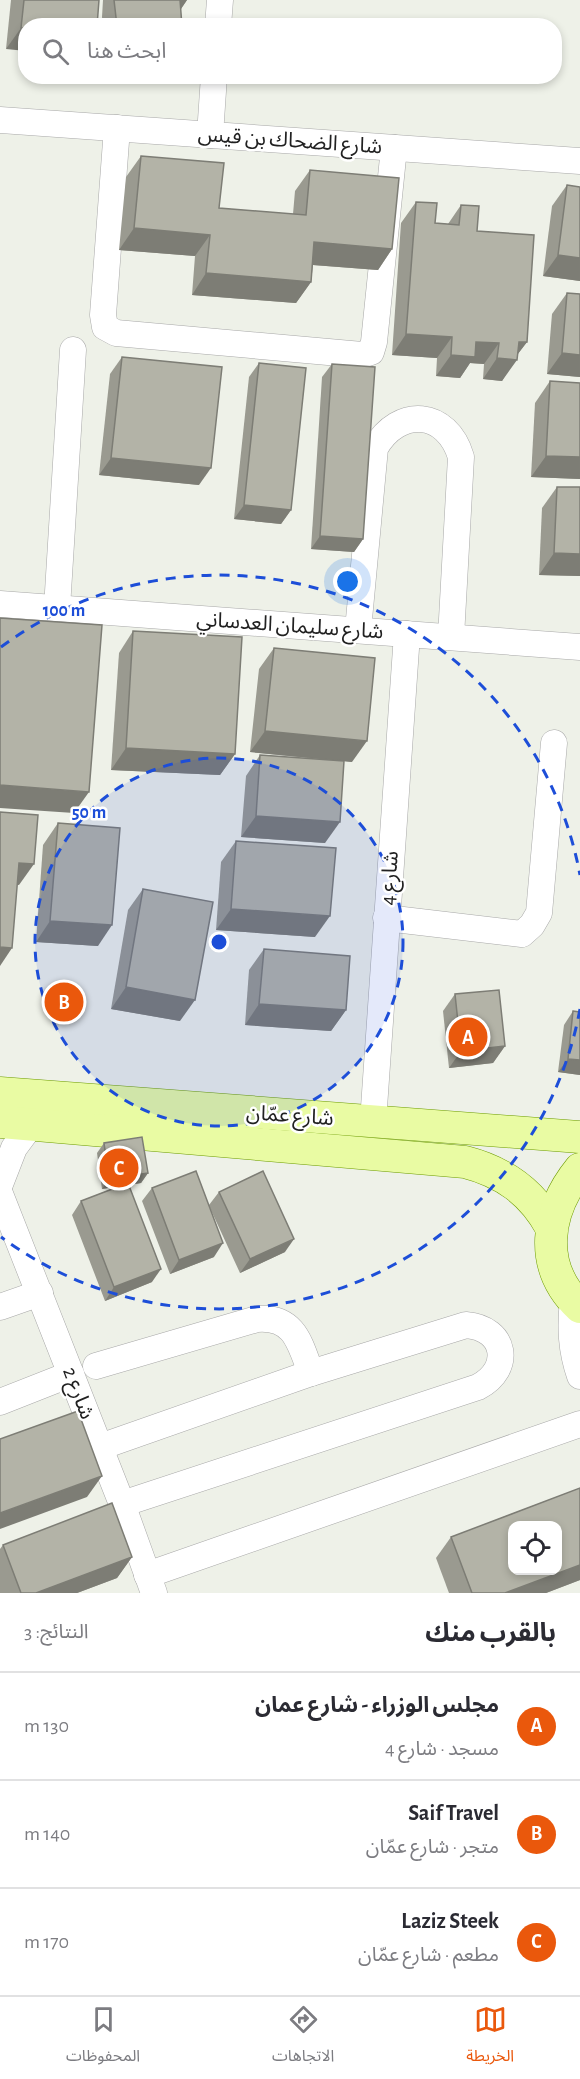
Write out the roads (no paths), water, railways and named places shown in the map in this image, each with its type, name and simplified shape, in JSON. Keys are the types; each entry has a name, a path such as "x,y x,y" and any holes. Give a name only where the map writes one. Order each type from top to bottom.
{"main road":[{"name":"شارع عمّان","path":"0,1093 580,1137"},
{"name":"شارع عمّان","path":"0,1122 465,1162 500,1174 516,1185 542,1211 551,1227"},
{"path":"576,1303 562,1284 555,1266 551,1247 551,1227 556,1206 567,1185 580,1169"}],"street":[{"path":"219,18 220,0"},
{"path":"210,135 213,84"},
{"name":"شارع الضحاك بن قيس","path":"0,120 580,161"},
{"path":"117,128 103,315 105,327 116,333 362,355 371,352 374,342 394,148"},
{"path":"57,608 73,350"},
{"path":"358,630 375,448 382,435 393,426 407,420 422,419 436,423 448,431 457,443 461,457 451,637"},
{"name":"شارع سليمان العدساني","path":"0,604 580,646"},
{"name":"شارع 4","path":"373,1122 407,634"},
{"path":"386,918 522,934 532,925 539,913 554,743"},
{"path":"0,1184 14,1148 32,1125"},
{"name":"شارع 2","path":"0,1194 100,1447 151,1584"},
{"path":"0,1306 40,1293"},
{"path":"576,1303 570,1323 571,1340 580,1376"},
{"path":"96,1366 266,1318 283,1323 297,1336 311,1373"},
{"path":"100,1447 311,1373 466,1325 478,1326 488,1331 496,1340 501,1351 501,1362 496,1373 489,1382 478,1387 122,1504"},
{"path":"0,1402 71,1374"},
{"path":"151,1584 580,1424"}],"place":[{"name":"Saif Travel","path":"64,1002"},
{"name":"مجلس الوزراء - شارع عمان","path":"468,1037"},
{"name":"Laziz Steek","path":"119,1168"}]}
